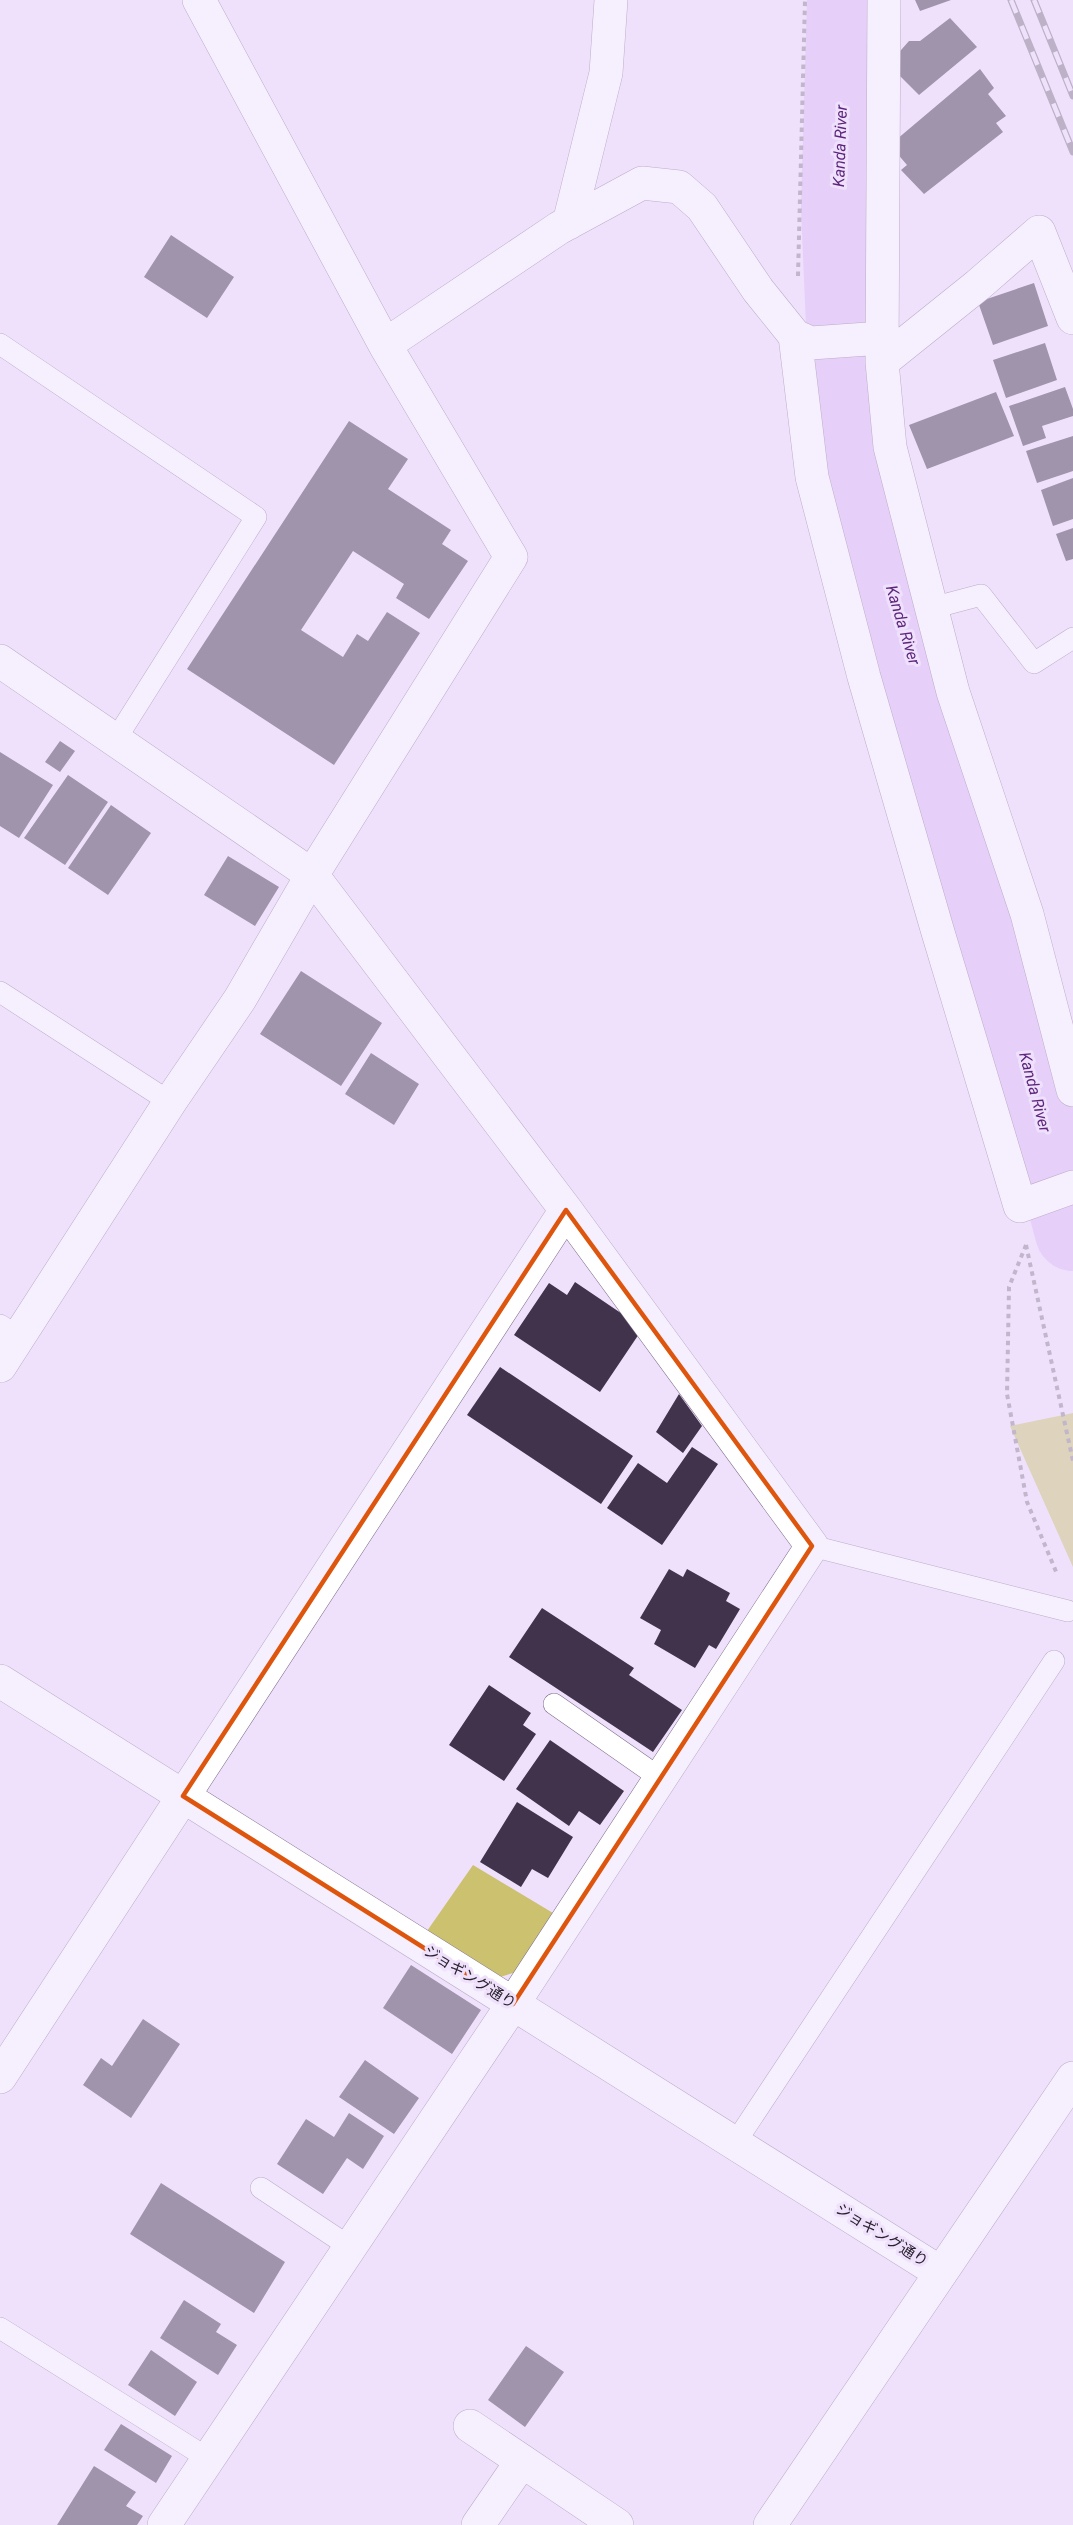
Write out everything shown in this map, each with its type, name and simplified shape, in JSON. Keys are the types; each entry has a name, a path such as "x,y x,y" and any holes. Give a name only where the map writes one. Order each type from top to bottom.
{"street":[{"path":"0,1366 9,1331 240,999 312,875 511,557 385,345 199,0"},
{"path":"570,223 606,73 611,0"},
{"path":"884,0 882,350 890,447 953,692 1027,914 1073,1090"},
{"path":"385,345 570,223 642,183 679,187 702,207 758,290 803,340 812,477 864,677 923,883 1020,1206 1058,1193"},
{"path":"803,340 882,350 978,285 1039,232 1073,318"},
{"path":"0,661 312,875 566,1210 812,1546 513,2004 164,2525"},
{"path":"0,2077 566,1210"},
{"name":"ジョギング通り","path":"0,1681 941,2273"},
{"path":"770,2525 1073,2079"},
{"path":"470,2426 617,2525"},
{"path":"478,2525 522,2461"}],"lane":[{"path":"0,344 256,517 116,739"},
{"path":"932,608 981,595 1034,663 1073,638"},
{"path":"0,992 170,1102"},
{"path":"812,1546 1068,1611"},
{"path":"735,2143 1054,1661"},
{"path":"554,1704 660,1778"},
{"path":"261,2188 350,2247"},
{"path":"0,2328 208,2459"}],"path":[{"path":"803,340 801,214 805,0"},
{"path":"1024,1235 1073,1461"},
{"path":"1026,1245 1009,1287 1007,1394 1027,1502 1054,1562 1068,1611"}],"highlighted area":[{"path":"566,1210 812,1546 513,2004 183,1796"}],"shaded area":[{"path":"1073,1413 1073,1567 1010,1426"},
{"path":"473,1865 553,1913 516,1972 500,1977 427,1931"}],"building":[{"path":"915,0 951,0 920,11"},
{"path":"950,18 977,47 919,95 895,71 894,58 909,41 920,41"},
{"path":"980,69 994,88 988,94 1006,116 996,123 1003,132 924,194 901,170 907,165 890,145"},
{"path":"171,235 234,277 207,318 144,277"},
{"path":"1034,283 1048,326 993,345 978,302"},
{"path":"1045,343 1057,380 1006,398 993,360"},
{"path":"1065,387 1073,409 1073,416 1042,426 1046,438 1023,446 1009,406"},
{"path":"996,392 1014,436 927,469 909,425"},
{"path":"349,421 408,459 388,489 451,530 442,544 468,561 429,619 396,598 404,584 353,551 301,630 343,657 357,634 368,641 387,612 420,633 334,765 187,669"},
{"path":"1073,436 1073,471 1037,483 1026,451"},
{"path":"1073,478 1073,519 1053,526 1041,490"},
{"path":"1073,528 1073,559 1066,561 1056,534"},
{"path":"60,741 75,751 60,772 45,762"},
{"path":"0,752 53,785 19,838 0,826"},
{"path":"68,775 108,802 65,865 24,838"},
{"path":"111,805 151,833 108,895 68,868"},
{"path":"228,856 279,887 255,926 204,895"},
{"path":"301,971 382,1023 341,1086 260,1034"},
{"path":"371,1053 419,1084 394,1125 345,1094"},
{"path":"575,1282 643,1328 600,1392 514,1335 549,1283 567,1295"},
{"path":"500,1367 633,1456 601,1504 467,1415"},
{"path":"679,1394 702,1426 683,1453 656,1432"},
{"path":"692,1447 718,1464 662,1545 607,1508 638,1463 667,1483"},
{"path":"669,1569 683,1577 687,1569 730,1593 726,1601 740,1609 716,1649 709,1645 695,1668 654,1644 661,1630 640,1618"},
{"path":"542,1608 634,1668 629,1675 682,1710 653,1752 509,1657"},
{"path":"489,1685 531,1713 523,1725 536,1734 504,1781 449,1745"},
{"path":"550,1740 624,1791 600,1825 579,1811 569,1826 516,1789"},
{"path":"517,1802 573,1837 548,1878 532,1869 521,1887 480,1862"},
{"path":"411,1965 481,2010 452,2054 383,2008"},
{"path":"143,2019 180,2044 131,2118 83,2085 101,2058 112,2066"},
{"path":"365,2060 419,2098 394,2134 339,2097"},
{"path":"349,2113 384,2136 363,2169 347,2158 323,2194 277,2164 306,2119 334,2137"},
{"path":"161,2183 285,2262 254,2313 130,2234"},
{"path":"184,2300 221,2324 216,2332 237,2345 218,2375 160,2338"},
{"path":"526,2346 564,2372 525,2427 488,2400"},
{"path":"151,2350 197,2382 175,2416 128,2385"},
{"path":"121,2424 172,2456 156,2483 104,2450"},
{"path":"94,2466 136,2492 126,2506 143,2516 137,2525 57,2525"}],"waterway":[{"name":"Kanda River","path":"845,0 839,208 847,397 868,507 972,854 1073,1233"}],"railway":[{"path":"1011,0 1073,152"},
{"path":"1034,0 1073,96"}]}
